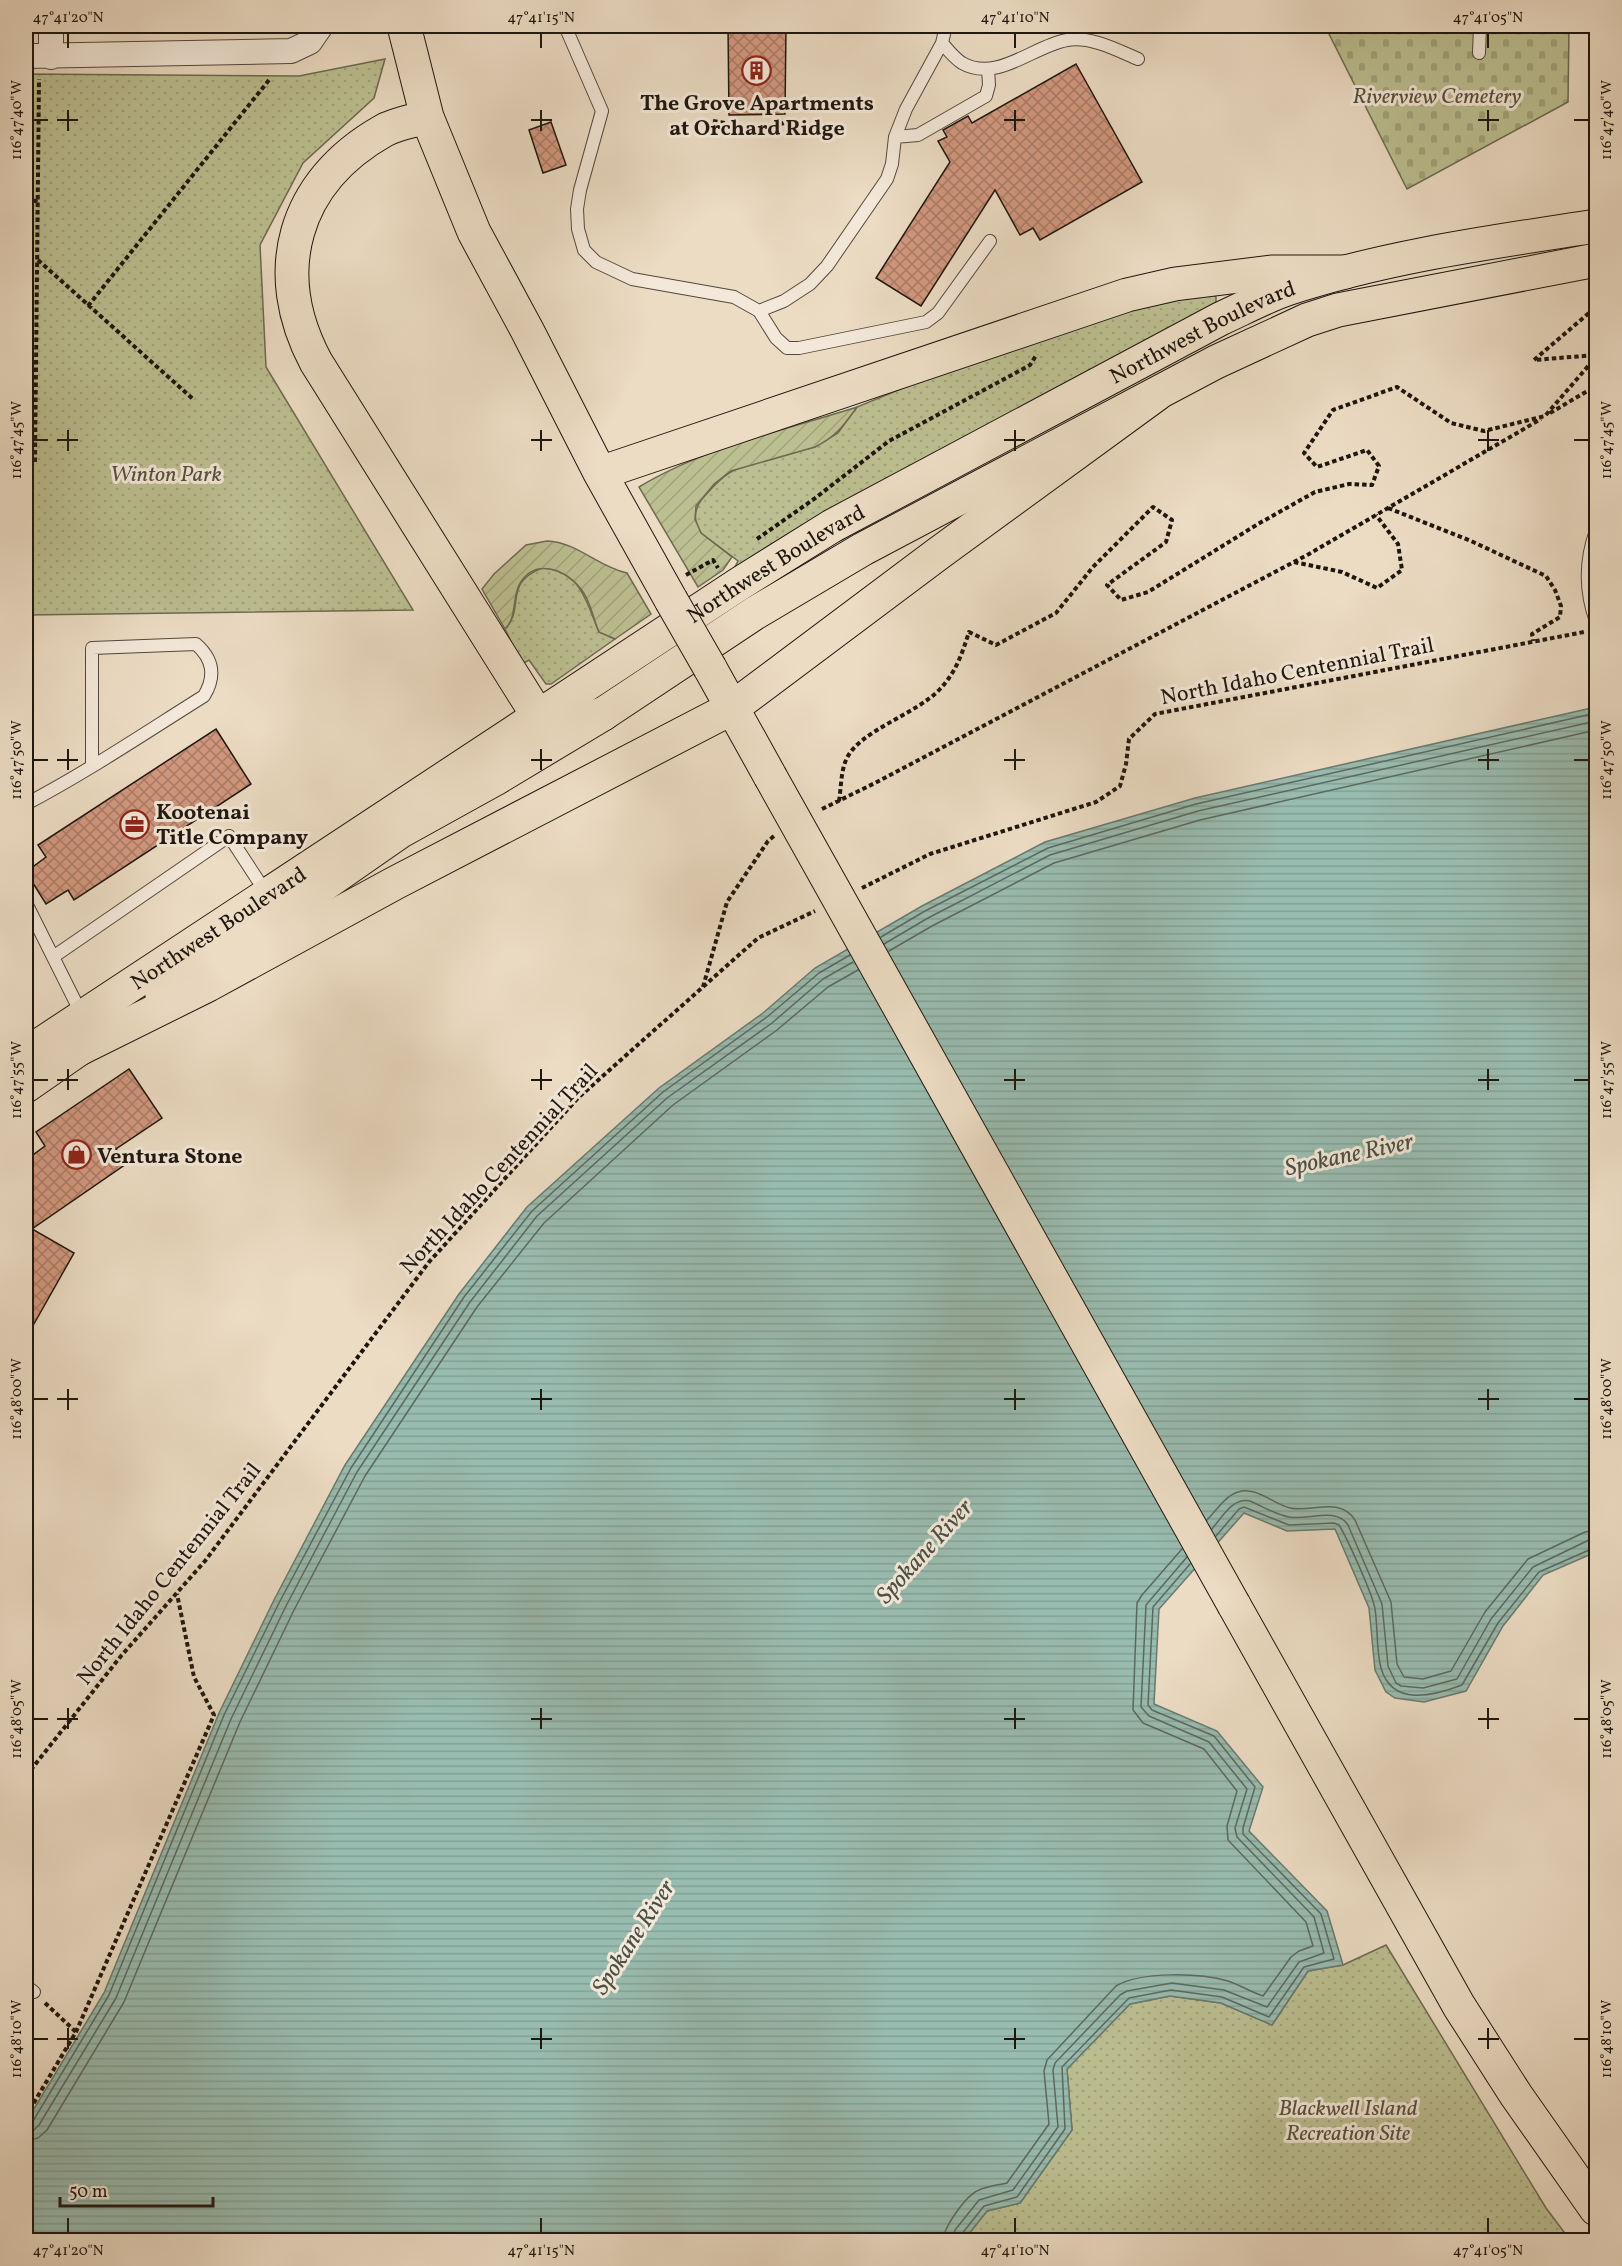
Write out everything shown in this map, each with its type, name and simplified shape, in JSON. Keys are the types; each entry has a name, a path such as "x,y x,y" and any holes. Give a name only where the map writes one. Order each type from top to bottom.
{"main road":[{"path":"404,26 427,117 474,232 528,330 600,473 678,588 710,668 732,708 1459,2006 1516,2095 1596,2209"},
{"path":"427,117 385,130 354,151 331,172 315,192 299,225 293,253 291,279 297,313 316,362 538,716 546,722 560,724 603,714"},
{"name":"Northwest Boulevard","path":"26,1054 739,584 832,526 1220,319 1285,290 1345,272 1460,247 1596,226"},
{"name":"Northwest Boulevard","path":"26,1086 71,1053 214,961 401,831 495,779 603,714 754,613 863,549 1216,362 1307,320 1338,310 1596,260"},
{"path":"600,473 1127,295 1175,284 1271,272 1345,272"},
{"path":"71,1053 217,981 395,883 732,708 1157,394"}],"street":[{"path":"51,26 51,57"},
{"path":"26,56 291,51 316,34"}],"lane":[{"path":"565,26 603,111 580,190 577,209 578,229 584,250 596,262 632,279 734,297 759,311 776,338 787,348 798,348 926,322 938,314 990,241"},
{"path":"759,311 798,292 828,267 887,179 892,164 895,137 906,109 942,43 946,26"},
{"path":"1479,53 1480,26"},
{"path":"942,43 960,61 973,68 988,69 1008,64 1047,45 1069,39 1106,45 1138,59"},
{"path":"895,137 918,135 986,96 989,85 988,69"},
{"path":"1596,531 1590,550 1588,574 1589,594 1596,621"},
{"path":"26,804 92,766 204,696 208,689 210,663 207,653 196,644 92,648 92,766"},
{"path":"53,957 229,836 267,895"},
{"path":"26,903 83,1016"}],"path":[{"path":"35,462 39,79"},
{"path":"88,306 269,80"},
{"path":"713,121 753,128 770,127 794,120"},
{"path":"26,198 38,202"},
{"path":"37,259 193,399"},
{"path":"1596,311 1589,313 1534,360 1596,356"},
{"path":"839,801 846,760 860,742 912,711 939,690 958,666 969,632 996,645 1056,613 1093,567 1153,507 1172,520 1166,542 1107,585 1121,600 1148,592 1258,524 1315,492 1349,484 1372,485 1379,466 1367,450 1317,467 1304,453 1333,410 1397,387 1451,423 1484,431 1545,416 1596,356"},
{"path":"822,808 1293,562 1596,386"},
{"path":"1388,508 1471,541 1546,576 1561,606 1560,617 1532,634 1533,641"},
{"path":"1293,562 1342,572 1377,588 1402,570 1398,544 1376,514"},
{"path":"678,588 713,560 723,577"},
{"name":"North Idaho Centennial Trail","path":"857,890 930,854 1096,802 1120,786 1129,739 1155,714 1586,632"},
{"path":"702,987 727,902 768,841 776,834"},
{"name":"North Idaho Centennial Trail","path":"26,1776 122,1656 205,1561 429,1263 578,1098 758,938 815,910"},
{"path":"26,2116 76,2032 214,1716 194,1677 177,1594"},
{"path":"30,1989 76,2032"}],"green space":[{"name":"Riverview Cemetery","path":"1325,26 1569,26 1568,102 1407,189"},
{"name":"Winton Park","path":"385,59 374,98 303,163 260,245 266,367 413,610 26,615 26,74 299,76"},
{"path":"1213,294 1216,297 1216,303 729,578 738,561 698,529 696,511 699,503 725,476 737,468 815,447 838,433 857,407 937,374 1180,295"},
{"path":"857,407 834,435 823,443 731,471 714,484 696,506 695,519 701,533 732,557 723,570 698,587 639,487 690,461 717,451"},
{"path":"547,541 558,542 578,550 606,566 627,573 651,614 615,639 599,632 587,599 575,582 559,572 541,569 525,576 519,585 513,614 505,629 482,589 494,574 526,545"},
{"path":"542,568 555,570 574,582 586,599 599,632 615,639 551,684 546,684 529,660 522,664 505,629 511,621 516,596 522,581"},
{"name":"Blackwell Island Recreation Site","path":"1386,1945 1546,2208 1570,2240 964,2240 987,2211 1020,2203 1072,2130 1067,2069 1130,2004 1170,1996 1221,2003 1272,2025 1308,1971 1343,1965"}],"water":[{"name":"Spokane River","path":"1596,707 1596,1552 1543,1575 1503,1626 1466,1691 1424,1702 1395,1698 1386,1692 1375,1670 1369,1608 1335,1529 1287,1531 1244,1513 1159,1609 1154,1704 1217,1731 1263,1787 1249,1831 1327,1911 1343,1965 1308,1971 1272,2025 1221,2003 1170,1996 1130,2004 1067,2069 1072,2130 1020,2203 987,2211 964,2240 26,2240 26,2122 104,1993 219,1713 274,1600 345,1465 459,1294 527,1207 659,1088 763,1013 815,968 922,906 1045,842 1195,798"}],"building":[{"name":"The Grove Apartments at Orchard Ridge","path":"728,26 786,26 785,114 729,115"},
{"path":"1076,64 1142,182 1040,240 1033,228 1020,235 995,190 921,306 876,278 950,162 938,141 947,137 943,130 968,116 972,123"},
{"path":"551,122 566,165 543,173 529,130"},
{"path":"216,729 251,784 74,900 68,890 46,904 26,872 46,857 38,845"},
{"name":"Ventura Stone","path":"129,1069 162,1118 116,1149 126,1164 32,1229 74,1253 26,1338 26,1160 45,1146 36,1132"}],"place":[{"name":"The Grove Apartments at Orchard Ridge","path":"757,70"},
{"name":"Kootenai Title Company","path":"135,824"},
{"name":"Ventura Stone","path":"76,1155"}]}
